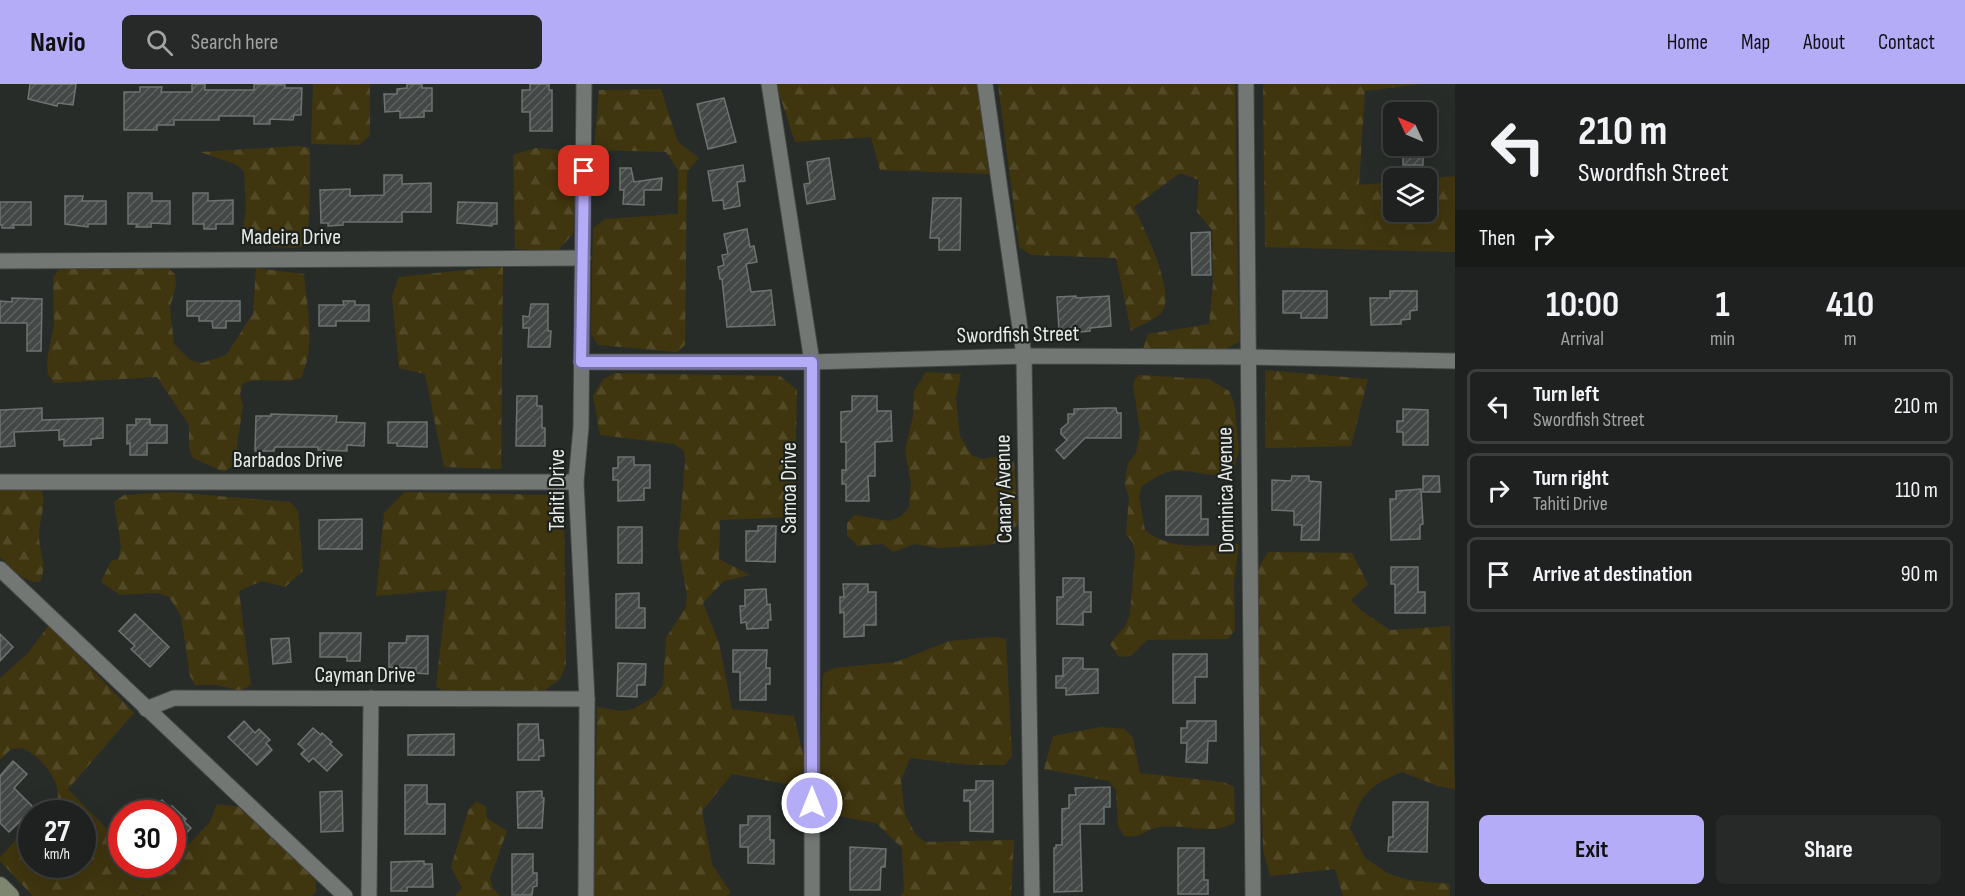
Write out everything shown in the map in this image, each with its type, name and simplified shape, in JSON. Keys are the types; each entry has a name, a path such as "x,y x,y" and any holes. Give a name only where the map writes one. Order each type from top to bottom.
{"street":[{"name":"Tahiti Drive","path":"584,84 581,427 576,483 586,699 586,896"},
{"name":"Samoa Drive","path":"770,84 812,362 812,896"},
{"name":"Canary Avenue","path":"985,84 1024,356 1032,896"},
{"name":"Dominica Avenue","path":"1246,84 1253,896"},
{"name":"Madeira Drive","path":"0,261 583,258"},
{"name":"Swordfish Street","path":"581,362 812,362 1024,356 1455,361"},
{"name":"Barbados Drive","path":"0,482 576,483"},
{"path":"0,569 345,896"},
{"name":"Cayman Drive","path":"146,709 174,698 586,699"},
{"path":"369,896 371,698"},
{"path":"0,886 10,896"}],"green space":[{"path":"313,84 370,84 370,136 359,145 311,144"},
{"path":"776,84 977,84 989,174 880,170 871,137 795,142"},
{"path":"998,84 1235,84 1239,342 1218,353 1142,352 1148,334 1209,324 1213,284 1212,230 1197,212 1199,180 1180,173 1134,207 1158,262 1165,293 1165,305 1154,319 1131,331 1116,258 1031,255 1019,247"},
{"path":"1263,84 1420,84 1365,91 1359,185 1383,183 1383,222 1437,222 1437,178 1455,176 1455,252 1265,247"},
{"path":"661,89 678,142 699,158 687,172 685,345 677,352 598,345 591,334 593,228 605,219 678,214 678,170 666,152 594,150 599,90"},
{"path":"298,146 310,148 310,199 308,229 304,245 291,248 261,245 253,241 243,229 246,208 244,171 235,164 200,152"},
{"path":"536,148 570,151 578,159 573,234 557,251 515,249 513,155"},
{"path":"165,266 175,274 176,285 170,308 174,344 190,360 202,363 226,355 253,314 256,268 304,274 309,340 306,366 301,378 294,380 243,383 240,394 243,406 234,465 224,472 193,458 189,448 189,425 157,377 54,383 48,374 47,361 54,325 53,277 60,268"},
{"path":"503,266 501,469 444,467 425,374 399,368 392,296 399,277"},
{"path":"1265,370 1368,379 1351,446 1265,448"},
{"path":"926,372 961,374 956,398 960,436 972,456 983,459 1006,455 1014,463 1019,523 1001,541 990,545 938,548 915,544 893,552 883,544 858,546 847,535 847,523 855,515 889,521 902,516 909,507 911,484 905,450 913,416 914,391"},
{"path":"615,373 780,376 797,390 794,517 720,520 719,559 750,575 724,581 703,603 719,643 732,709 794,716 805,762 798,786 732,774 702,811 712,864 731,893 726,896 594,896 597,707 621,711 633,709 654,697 663,685 666,638 686,607 687,595 678,546 684,451 674,444 600,435 593,396 603,379"},
{"path":"1138,375 1209,379 1229,391 1234,402 1239,449 1233,473 1218,475 1168,472 1142,486 1139,497 1145,530 1155,537 1166,542 1190,546 1239,544 1234,582 1235,630 1228,639 1147,640 1131,656 1119,657 1110,644 1125,626 1130,615 1135,555 1133,543 1126,534 1129,496 1125,486 1128,463 1136,453 1140,431 1133,384"},
{"path":"0,483 41,489 43,507 39,542 43,569 40,582 23,577 0,557"},
{"path":"171,492 290,502 298,511 303,571 285,587 262,581 239,591 251,685 240,691 217,685 195,685 190,676 181,616 169,597 158,593 120,595 101,582 111,561 118,559 121,547 114,502 124,495"},
{"path":"405,492 554,495 564,510 566,665 560,679 543,692 447,694 436,686 447,590 376,596 384,513"},
{"path":"1268,552 1352,553 1368,584 1351,600 1363,612 1390,630 1450,626 1455,789 1438,786 1402,772 1382,781 1368,792 1358,807 1350,828 1365,858 1389,874 1408,880 1450,884 1450,896 1343,896 1335,869 1270,876 1263,850 1257,570"},
{"path":"49,625 134,713 68,789 79,800 55,800 58,797 52,775 36,757 23,748 11,749 0,760 0,678 28,653"},
{"path":"995,637 1006,639 1012,756 1005,765 970,765 910,758 901,780 905,815 916,835 925,842 1014,840 1011,896 900,896 904,891 902,848 876,823 828,814 818,807 823,674 833,668 896,662 949,641"},
{"path":"1101,727 1125,729 1133,738 1140,773 1223,782 1234,787 1235,822 1218,829 1169,826 1137,836 1124,836 1118,826 1116,790 1109,781 1044,769 1053,736"},
{"path":"476,801 486,807 487,818 507,831 490,878 493,888 500,896 455,896 462,888 451,867 468,811"},
{"path":"217,804 239,807 316,880 316,892 312,896 145,896 143,894 141,896 33,896 0,861 0,857 18,838 18,878 96,878 96,818 108,830 108,878 186,878 186,847 210,822"}],"building":[{"path":"30,84 76,84 73,105 58,103 57,106 28,99"},
{"path":"192,84 205,84 205,90 254,90 254,84 302,88 301,115 294,115 293,120 270,119 270,124 254,124 254,116 219,116 219,120 174,120 174,125 157,125 157,130 124,130 124,92 140,92 140,87 162,87 161,92 192,92"},
{"path":"407,84 422,84 422,88 432,88 432,111 424,111 424,117 400,118 400,111 385,112 384,94 397,94 397,89 407,88"},
{"path":"530,84 549,84 549,90 552,90 552,131 530,131 530,112 522,112 522,90 530,90"},
{"path":"724,98 736,142 708,149 697,104"},
{"path":"1403,156 1423,156 1423,165 1403,165"},
{"path":"829,158 835,199 807,204 804,184 810,183 807,162"},
{"path":"743,165 745,181 737,182 740,206 724,209 723,200 713,201 708,171"},
{"path":"620,168 631,168 634,182 662,178 661,190 644,190 644,205 623,204 624,190 620,190"},
{"path":"384,175 402,175 402,184 431,183 431,212 402,212 402,222 343,222 343,225 328,226 328,223 321,223 320,190 350,189 350,196 384,195"},
{"path":"128,193 152,193 152,201 170,201 170,224 151,223 151,227 136,227 137,224 128,224"},
{"path":"193,193 208,193 208,201 233,200 233,224 216,224 216,229 204,229 204,224 193,224"},
{"path":"65,196 83,196 82,201 106,201 106,224 88,224 88,227 65,224"},
{"path":"933,198 961,198 960,250 939,250 939,238 930,238"},
{"path":"0,202 31,202 31,225 13,225 14,228 2,228"},
{"path":"458,202 497,203 497,224 492,224 492,226 457,223"},
{"path":"747,229 750,247 754,246 757,262 746,264 751,292 771,290 775,325 727,327 722,279 720,279 718,267 724,265 722,255 728,254 724,234"},
{"path":"1210,232 1211,275 1192,275 1191,233"},
{"path":"1283,291 1327,291 1327,318 1301,318 1301,313 1283,313"},
{"path":"1390,291 1417,291 1417,310 1410,311 1410,319 1401,320 1401,324 1371,325 1370,298 1390,298"},
{"path":"1076,296 1076,298 1109,296 1111,326 1070,333 1070,329 1059,330 1057,297"},
{"path":"12,298 42,299 41,351 27,351 27,323 0,323 0,301 12,302"},
{"path":"187,301 240,301 240,321 226,321 226,328 213,328 212,321 199,321 199,316 187,316"},
{"path":"343,301 355,301 355,305 369,305 369,321 336,321 336,326 319,326 319,305 344,305"},
{"path":"531,304 548,304 550,347 528,347 529,328 523,328 523,316 529,317"},
{"path":"517,396 537,396 537,406 542,406 545,446 516,446"},
{"path":"852,396 877,396 877,411 891,411 892,441 875,442 875,476 868,476 869,501 846,501 846,484 842,484 842,470 846,470 846,442 841,442 841,412 852,411"},
{"path":"42,408 42,420 103,418 103,438 91,439 91,445 64,446 64,439 59,440 59,430 14,432 15,446 0,447 0,410"},
{"path":"1116,408 1117,413 1121,413 1121,438 1085,438 1064,459 1056,450 1067,440 1061,434 1061,429 1068,423 1068,414 1074,414 1074,409"},
{"path":"1403,409 1428,410 1428,445 1403,445 1403,432 1397,432 1397,421 1403,421"},
{"path":"271,414 337,416 336,422 365,423 364,446 347,445 347,451 318,450 318,447 275,447 274,451 255,451 256,416 271,416"},
{"path":"136,419 150,419 150,425 167,425 167,443 147,443 147,455 130,455 130,443 127,444 127,425 136,425"},
{"path":"388,422 427,422 427,447 397,446 397,443 388,443"},
{"path":"618,457 634,457 634,465 650,465 650,488 644,488 644,500 618,501 618,480 613,480 613,468 618,468"},
{"path":"1292,476 1309,476 1309,481 1321,482 1319,540 1301,540 1302,525 1294,525 1294,511 1272,510 1272,480 1291,481"},
{"path":"1423,476 1439,476 1440,492 1423,492"},
{"path":"1421,489 1423,524 1420,525 1420,539 1391,540 1390,499 1396,499 1396,491"},
{"path":"1166,496 1201,496 1201,519 1208,519 1208,535 1166,535"},
{"path":"362,519 362,549 319,549 319,520"},
{"path":"758,526 776,526 775,562 746,561 746,531 758,531"},
{"path":"618,527 642,527 642,563 618,563"},
{"path":"1391,567 1418,567 1418,592 1425,592 1425,613 1395,613 1395,584 1391,584"},
{"path":"1063,578 1084,578 1084,592 1091,592 1091,612 1083,612 1083,625 1057,624 1057,597 1063,597"},
{"path":"843,584 868,584 868,592 876,592 876,625 864,625 864,636 844,637 844,612 840,613 840,597 844,597"},
{"path":"766,589 771,620 768,620 768,628 747,629 746,622 741,623 740,606 745,606 745,590"},
{"path":"639,593 639,608 645,608 645,628 616,628 616,594"},
{"path":"135,614 169,647 150,667 131,649 135,646 119,631"},
{"path":"320,633 361,633 360,661 347,661 347,657 320,657"},
{"path":"0,634 13,647 0,661"},
{"path":"407,636 428,636 428,674 416,673 416,668 389,667 389,643 406,643"},
{"path":"289,638 291,662 273,664 271,639"},
{"path":"733,650 767,650 766,668 770,668 770,684 766,684 766,700 740,700 740,672 733,672"},
{"path":"1173,654 1207,654 1207,677 1195,677 1195,703 1173,703"},
{"path":"1063,658 1083,658 1083,669 1098,669 1098,693 1066,695 1066,688 1056,688 1056,676 1063,676"},
{"path":"618,663 646,664 645,685 637,685 637,697 617,696"},
{"path":"244,721 255,733 259,729 270,740 266,743 272,750 257,765 228,737"},
{"path":"1187,721 1216,721 1216,741 1208,741 1207,763 1186,762 1187,743 1181,743 1181,728 1187,728"},
{"path":"518,724 538,724 539,740 543,740 544,756 539,756 539,760 518,760"},
{"path":"313,728 332,742 330,744 342,755 327,771 313,758 309,762 301,754 305,750 298,744"},
{"path":"454,734 454,755 408,755 408,735"},
{"path":"13,761 27,774 14,788 26,800 18,800 18,823 9,832 0,823 0,776"},
{"path":"976,781 993,781 993,832 970,831 970,801 964,801 964,790 976,790"},
{"path":"405,785 427,785 427,804 445,804 445,834 405,834"},
{"path":"1110,787 1110,807 1104,807 1104,824 1080,824 1082,891 1054,892 1054,848 1056,845 1062,845 1062,809 1069,808 1069,795 1076,795 1075,788"},
{"path":"342,791 343,831 321,832 320,792"},
{"path":"542,791 542,798 544,798 542,828 518,828 517,792"},
{"path":"1393,802 1428,802 1427,852 1388,851 1389,837 1393,837"},
{"path":"748,816 770,816 770,840 774,840 774,864 748,863 748,847 740,847 740,825 748,825"},
{"path":"186,823 191,828 186,833"},
{"path":"850,847 886,849 885,867 881,867 880,890 850,890"},
{"path":"1178,848 1204,848 1204,880 1208,880 1208,894 1178,894"},
{"path":"512,854 533,854 533,873 537,873 537,886 533,887 532,895 512,895"},
{"path":"424,861 424,864 432,864 433,887 407,887 407,891 391,891 391,862"}],"route":[{"path":"584,171 581,362 812,362 812,803"}]}
